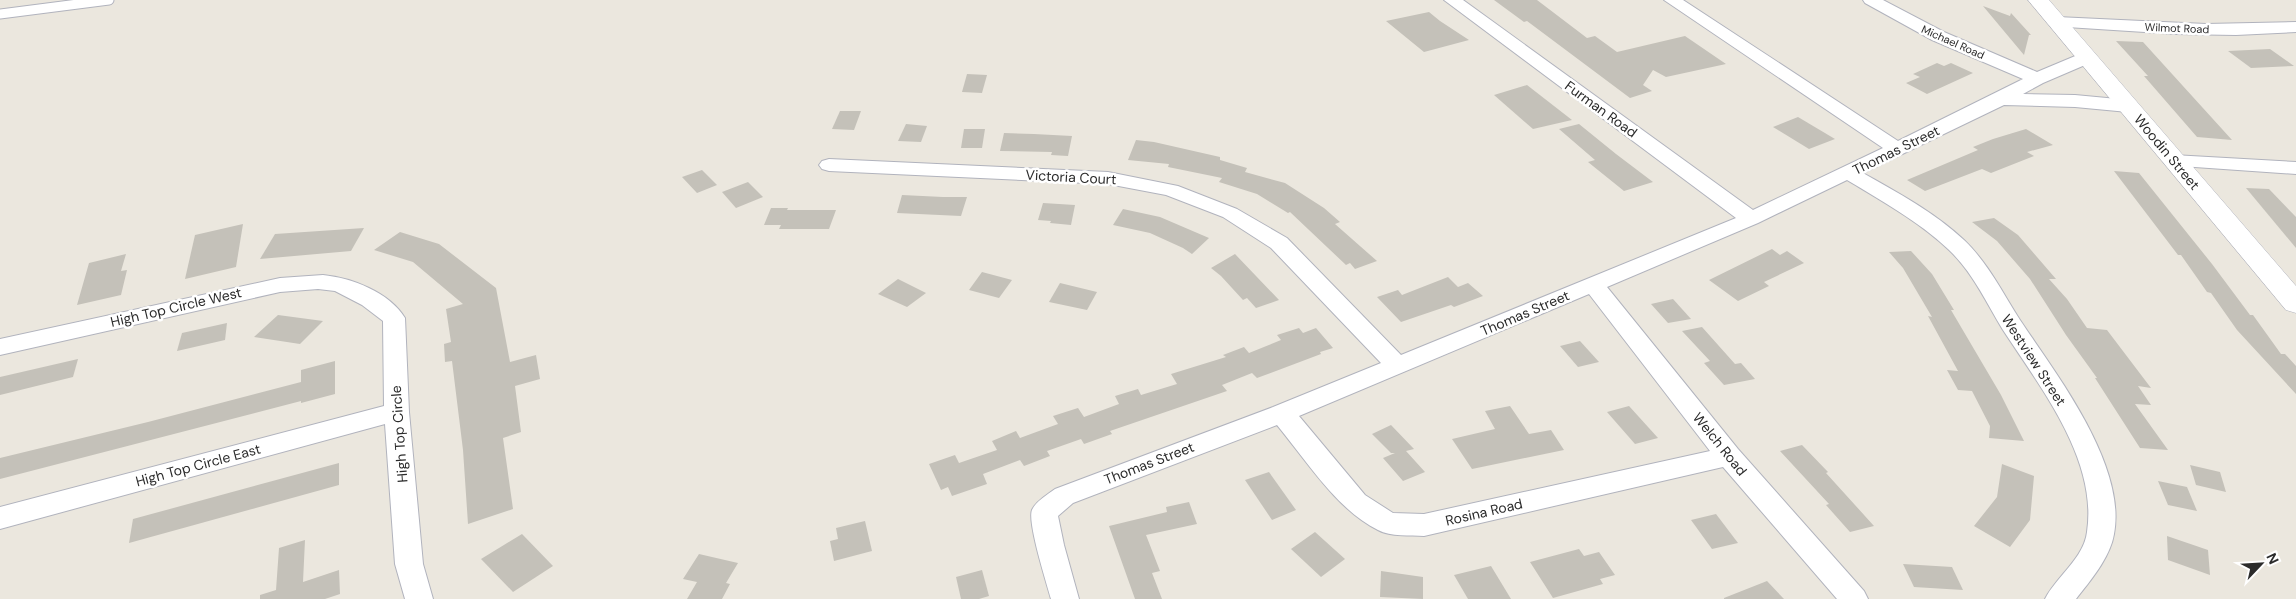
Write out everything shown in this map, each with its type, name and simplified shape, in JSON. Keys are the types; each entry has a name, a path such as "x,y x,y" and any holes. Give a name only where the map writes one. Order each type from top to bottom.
{"main road":[{"name":"Woodin Street","path":"2038,0 2296,304"}],"street":[{"name":"Furman Road","path":"1452,0 1751,219"},
{"path":"1672,0 1896,149"},
{"name":"Michael Road","path":"1871,0 1938,36 2037,79"},
{"name":"Wilmot Road","path":"2058,22 2198,30 2252,31 2296,27"},
{"name":"Thomas Street","path":"1065,599 1050,546 1044,513 1064,496 1282,413 1751,219 2001,99 2037,79 2086,58"},
{"name":"Thomas Street","path":"2001,99 2074,101 2128,106"},
{"path":"2173,161 2296,168"},
{"name":"Victoria Court","path":"829,165 1108,178 1171,190 1230,213 1279,243 1396,365"},
{"name":"Westview Street","path":"1849,173 1910,209 1937,229 1970,258 2074,422 2099,484 2101,534 2080,574 2059,599"},
{"name":"High Top Circle West","path":"0,347 280,285 325,282 352,290"},
{"name":"Welch Road","path":"1593,284 1728,456 1854,599"},
{"name":"High Top Circle","path":"352,290 375,301 394,318 396,412 409,564 419,599"},
{"name":"High Top Circle East","path":"0,518 396,412"},
{"name":"Rosina Road","path":"1282,413 1356,502 1388,523 1424,525 1728,456"}],"lane":[{"path":"0,14 109,0"}],"building":[{"path":"1494,0 1537,0 1587,38 1595,36 1617,52 1685,36 1726,64 1666,77 1653,70 1643,85 1652,91 1630,98 1527,21 1524,22"},
{"path":"1983,6 2010,16 2011,13 2031,35 2029,35 2024,55"},
{"path":"1429,12 1469,40 1424,52 1386,21"},
{"path":"2116,41 2143,42 2232,140 2197,137 2144,76 2148,76"},
{"path":"2270,49 2294,66 2251,68 2228,51"},
{"path":"1937,63 1944,66 1951,63 1973,73 1927,94 1906,83 1920,77 1913,74"},
{"path":"967,74 987,75 982,93 962,92"},
{"path":"1527,85 1572,120 1533,129 1494,95"},
{"path":"840,111 861,111 854,130 832,129"},
{"path":"1798,117 1835,139 1809,149 1773,127"},
{"path":"906,124 927,126 921,142 898,141"},
{"path":"1579,124 1653,182 1624,191 1588,162 1595,160 1559,129"},
{"path":"964,129 985,129 982,148 961,148"},
{"path":"2026,129 2053,145 2027,152 2034,156 1991,173 1982,169 1925,191 1907,180 1978,150 1973,147"},
{"path":"1004,133 1072,136 1068,156 1051,155 1052,152 1000,151"},
{"path":"1136,140 1154,142 1220,157 1220,160 1247,168 1245,172 1285,183 1324,208 1340,222 1335,224 1377,261 1355,269 1350,263 1346,265 1290,212 1288,213 1257,194 1219,182 1222,178 1168,167 1169,164 1128,160"},
{"path":"702,170 717,185 697,193 682,177"},
{"path":"2114,171 2139,173 2250,315 2253,315 2281,354 2285,354 2296,366 2296,394 2237,330 2211,293 2207,292 2181,255 2178,255"},
{"path":"748,182 763,197 736,208 722,192"},
{"path":"2246,188 2269,189 2296,217 2296,248"},
{"path":"902,195 967,197 961,216 897,213"},
{"path":"1043,203 1075,205 1071,225 1038,220"},
{"path":"771,208 788,208 787,210 836,210 829,229 779,229 781,225 764,225"},
{"path":"1123,209 1160,217 1209,238 1192,254 1150,233 1113,225"},
{"path":"1994,218 2018,235 2056,279 2049,279 2067,299 2087,328 2107,330 2151,388 2138,386 2151,405 2135,404 2168,450 2140,448 2095,378 2097,378 2066,335 2030,279 1997,241 1972,222"},
{"path":"243,224 236,267 185,279 195,235"},
{"path":"364,228 351,251 260,259 275,234"},
{"path":"400,232 439,244 496,288 510,362 536,355 540,379 515,386 521,432 503,438 513,509 468,524 463,450 452,361 445,362 444,344 451,342 446,309 463,304 413,262 374,250"},
{"path":"1772,249 1780,255 1787,251 1804,263 1764,282 1769,286 1738,301 1709,280"},
{"path":"1911,251 1932,274 1954,310 1951,310 2001,395 2024,441 1989,438 1990,426 1972,391 1958,390 1947,370 1958,371 1928,316 1932,317 1903,268 1889,252"},
{"path":"126,254 121,271 127,270 121,295 77,305 89,263"},
{"path":"1235,254 1279,300 1256,308 1247,298 1243,300 1211,268"},
{"path":"982,272 1012,280 999,298 969,290"},
{"path":"1448,277 1458,287 1468,283 1483,296 1454,307 1451,305 1401,322 1377,297 1398,290 1402,295"},
{"path":"898,279 926,293 907,307 878,294"},
{"path":"1060,283 1097,292 1087,310 1049,302"},
{"path":"1673,299 1691,319 1668,323 1651,304"},
{"path":"278,315 323,321 300,344 254,337"},
{"path":"227,323 225,340 177,351 182,333"},
{"path":"1702,327 1735,364 1741,363 1755,379 1724,385 1704,363 1710,361 1682,331"},
{"path":"1299,328 1303,333 1316,328 1333,348 1257,378 1252,373 1222,385 1227,391 1110,431 1112,434 1084,444 1081,439 1047,451 1050,456 1024,466 1020,460 983,474 987,484 952,496 948,487 941,490 929,464 955,455 959,463 997,450 992,441 1016,431 1020,438 1058,424 1053,416 1078,408 1084,417 1119,404 1115,396 1138,389 1141,395 1177,384 1171,374 1226,357 1223,355 1244,347 1249,353 1281,340 1277,335"},
{"path":"1580,341 1599,362 1578,367 1560,346"},
{"path":"78,359 73,377 0,395 0,377"},
{"path":"335,361 335,394 301,403 301,401 0,479 0,458 301,382 301,370"},
{"path":"1510,406 1529,434 1551,430 1564,450 1472,469 1452,439 1495,429 1485,411"},
{"path":"1629,406 1658,438 1635,444 1607,412"},
{"path":"1391,425 1414,449 1406,451 1425,472 1403,481 1383,458 1395,453 1391,453 1372,434"},
{"path":"1802,445 1874,526 1850,532 1826,505 1829,504 1780,451"},
{"path":"339,463 339,485 129,543 133,519"},
{"path":"2002,464 2034,476 2030,520 2010,547 1974,526 1997,497"},
{"path":"2190,465 2220,472 2226,492 2196,485"},
{"path":"1269,472 1296,510 1272,520 1245,480"},
{"path":"2158,481 2187,487 2197,511 2168,505"},
{"path":"1189,502 1197,524 1146,535 1160,571 1152,573 1162,599 1135,599 1109,526 1167,512 1166,507"},
{"path":"1716,514 1738,543 1712,549 1691,520"},
{"path":"865,521 872,551 834,561 830,541 838,539 836,528"},
{"path":"1315,532 1345,559 1321,577 1291,549"},
{"path":"522,534 553,566 513,592 481,559"},
{"path":"2167,536 2208,550 2210,575 2168,560"},
{"path":"305,540 303,582 339,570 340,594 325,599 260,599 260,595 276,590 279,548"},
{"path":"1579,549 1584,556 1599,552 1615,575 1600,579 1603,584 1553,598 1530,562"},
{"path":"699,554 738,563 726,583 730,584 722,599 687,599 697,582 683,579"},
{"path":"1903,564 1952,567 1963,590 1914,587"},
{"path":"1491,566 1511,599 1468,599 1454,575"},
{"path":"982,570 989,596 979,599 961,599 956,577"},
{"path":"1381,571 1423,577 1423,599 1380,597"},
{"path":"1767,581 1784,599 1724,599 1724,598"}]}
